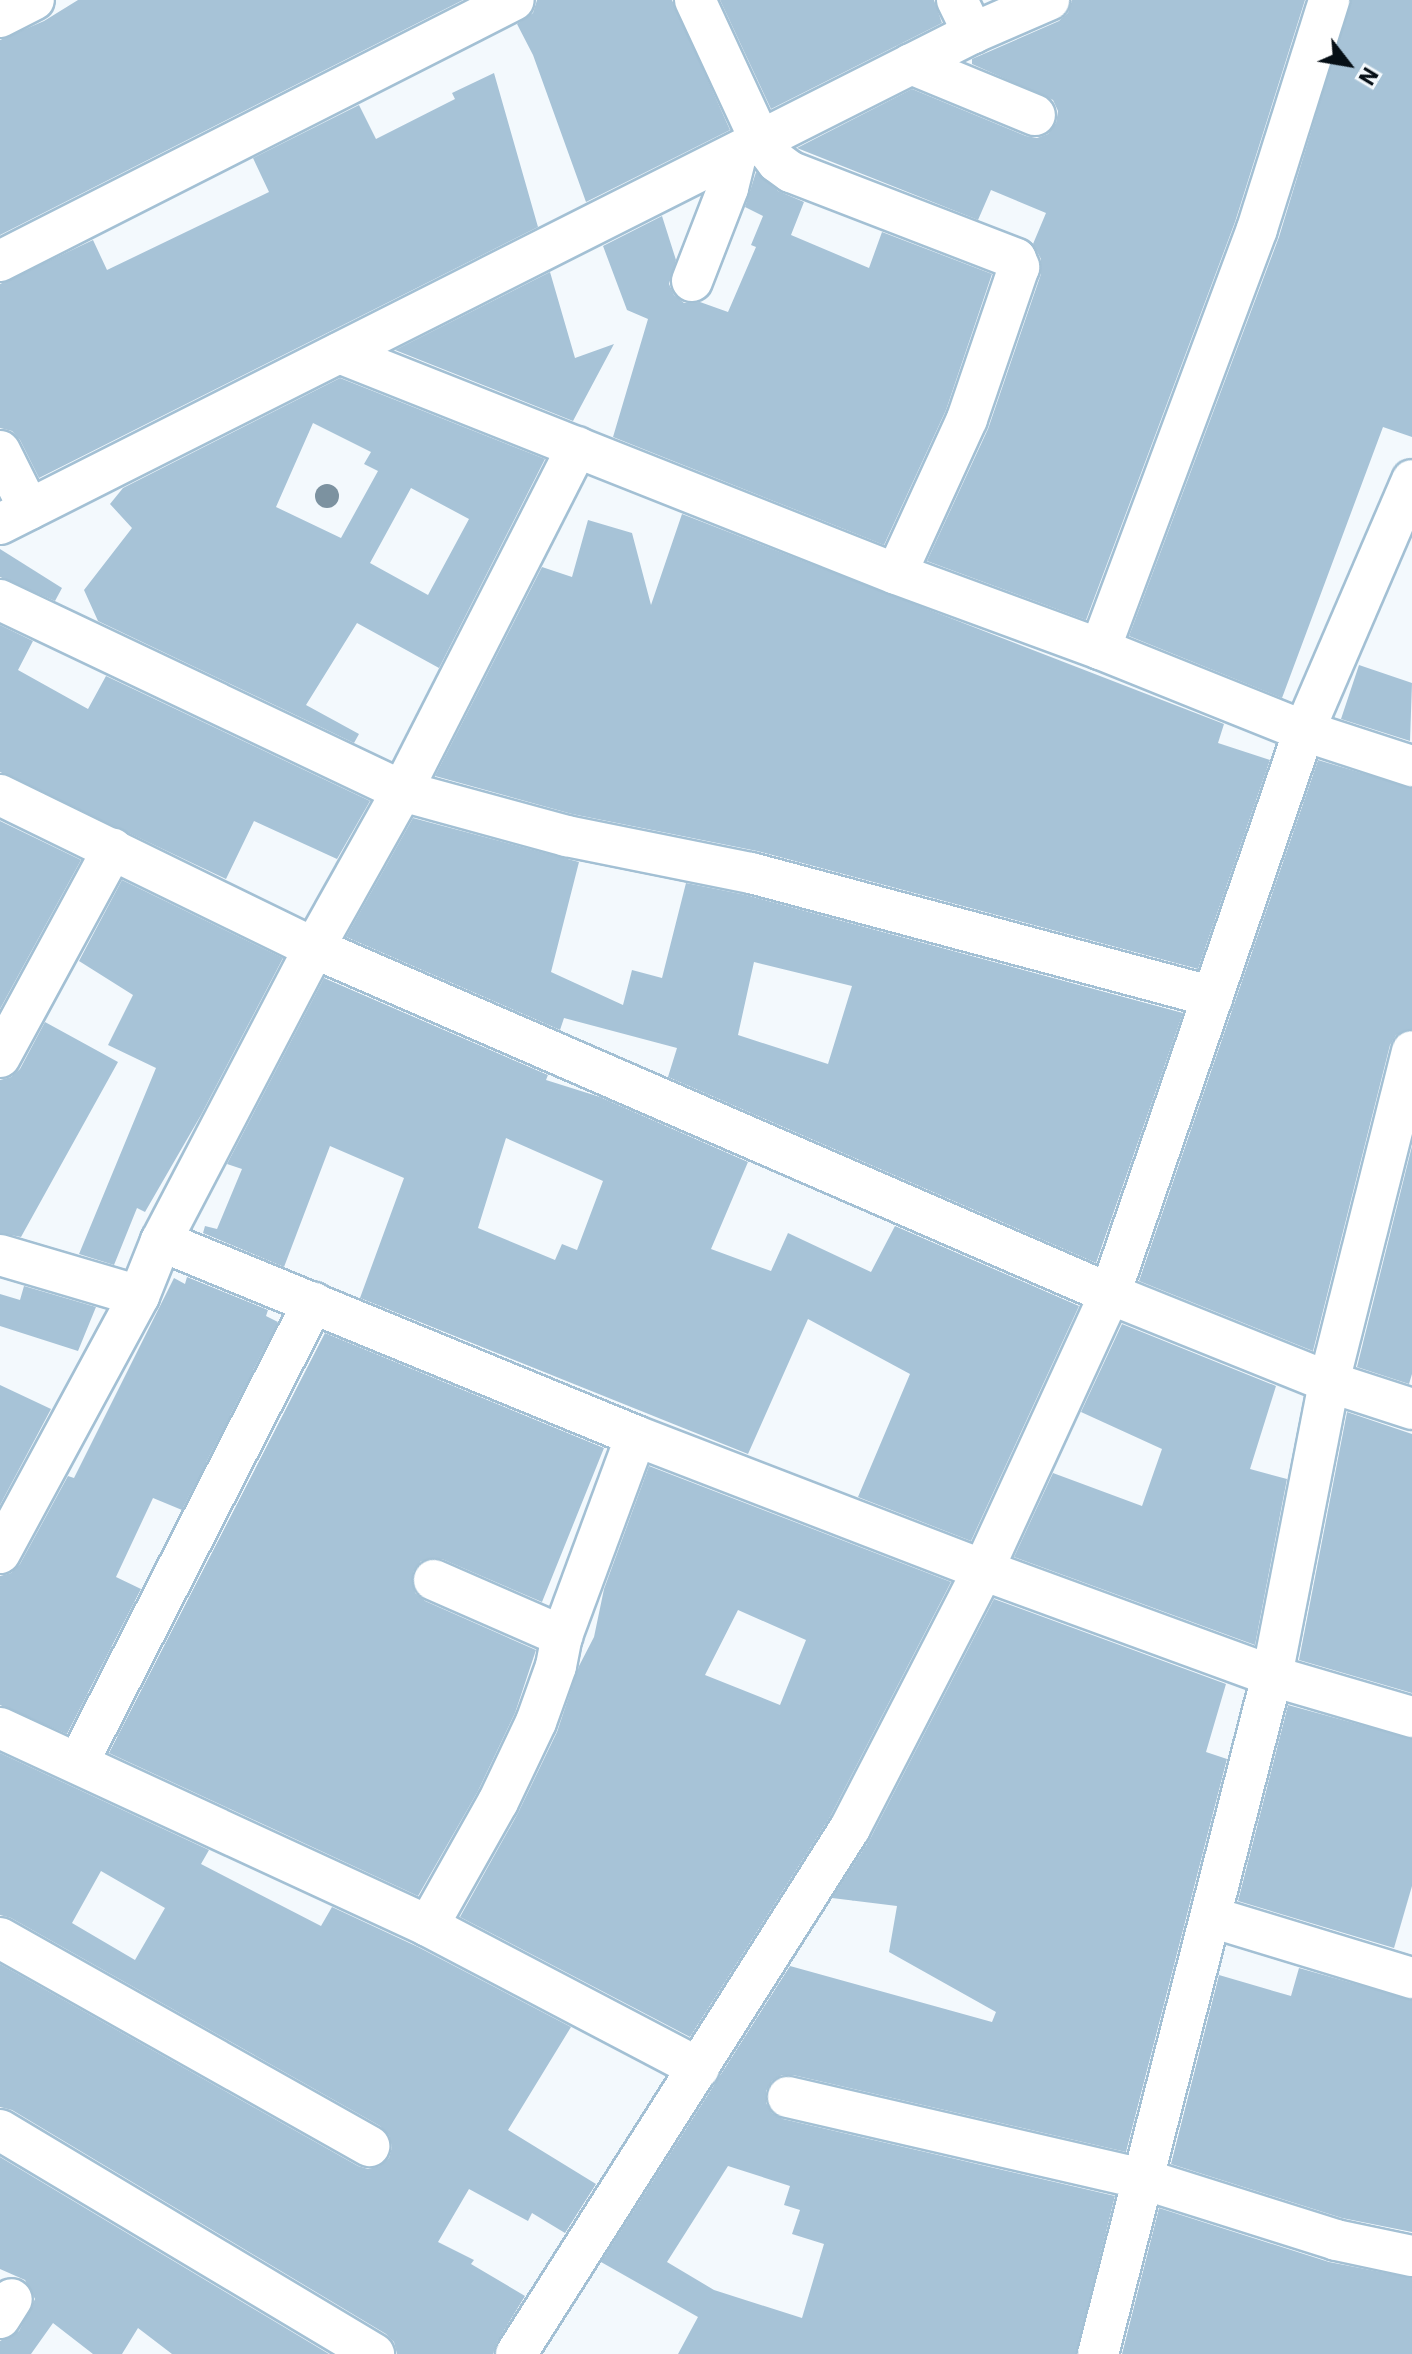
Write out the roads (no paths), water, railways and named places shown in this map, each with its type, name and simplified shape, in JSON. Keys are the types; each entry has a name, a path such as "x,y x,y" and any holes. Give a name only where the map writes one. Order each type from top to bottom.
{"street":[{"path":"0,17 34,0"},
{"path":"0,261 514,0"},
{"path":"695,0 749,147 791,172 1016,259 1019,267 967,419 896,574"},
{"path":"0,451 14,517 911,64 965,16 1049,0"},
{"path":"1100,649 1257,229 1329,0"},
{"path":"911,64 1035,115"},
{"path":"692,281 749,147"},
{"path":"339,353 896,574 1100,649 1304,731 1412,766"},
{"path":"0,1553 139,1296 161,1241 314,948 402,791 577,447"},
{"path":"516,2354 850,1828 983,1570 1110,1294 1304,731 1412,480"},
{"path":"0,600 402,791 567,836 751,873 1213,997"},
{"path":"0,795 314,948 1110,1294 1329,1382 1412,1409"},
{"path":"5,1037 113,849"},
{"path":"1098,2354 1272,1676 1329,1382 1412,1051"},
{"path":"161,1241 636,1436 983,1570 1272,1676 1412,1717"},
{"path":"0,1255 139,1296"},
{"path":"78,1763 313,1303"},
{"path":"428,1926 498,1802 536,1722 556,1666 562,1636 636,1436"},
{"path":"434,1580 562,1636"},
{"path":"0,1728 428,1926 699,2068"},
{"path":"1211,1917 1412,1978"},
{"path":"0,1938 369,2146"},
{"path":"788,2097 1143,2179 1336,2240 1412,2256"},
{"path":"0,2130 374,2354"}]}
